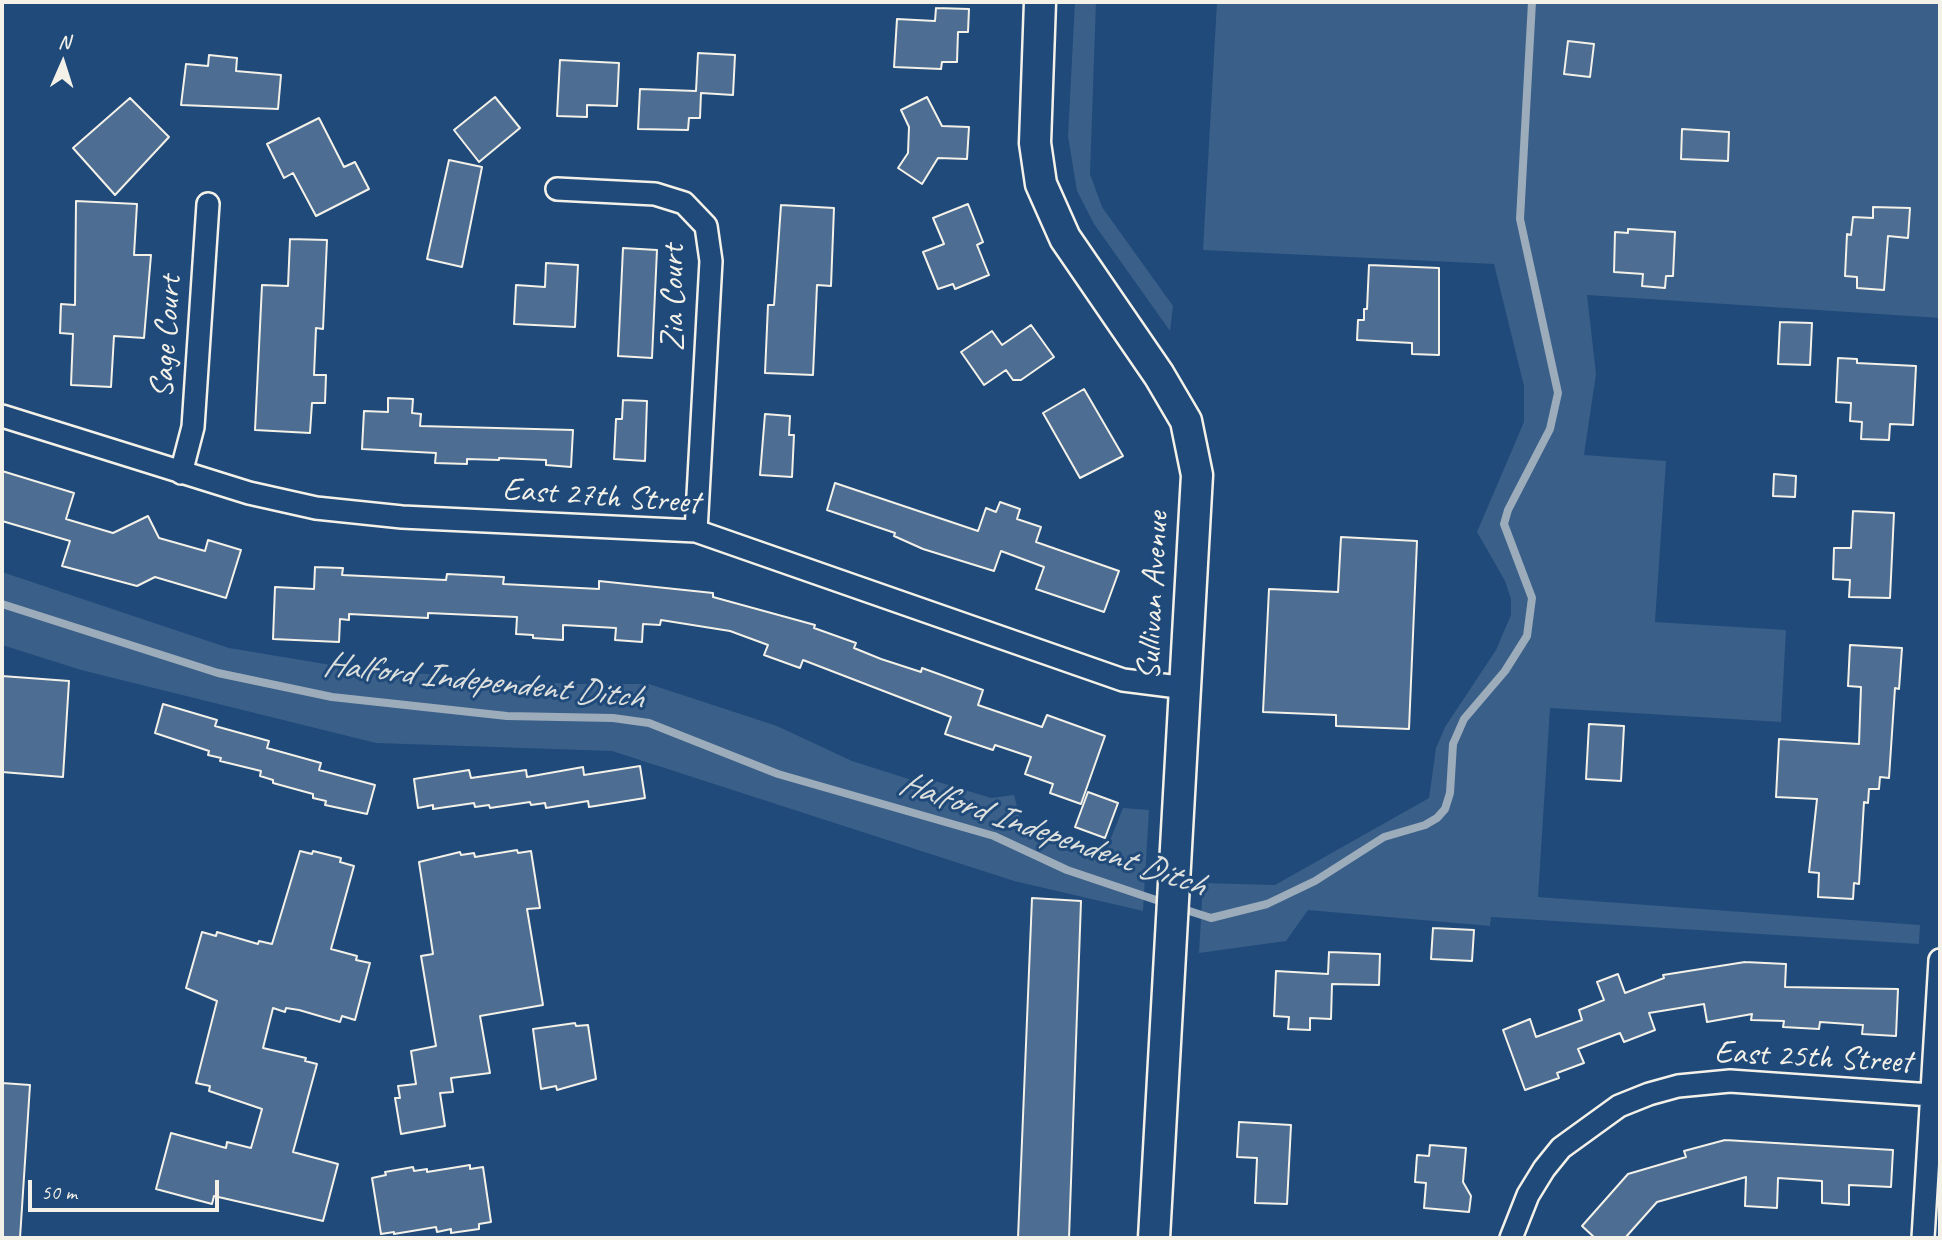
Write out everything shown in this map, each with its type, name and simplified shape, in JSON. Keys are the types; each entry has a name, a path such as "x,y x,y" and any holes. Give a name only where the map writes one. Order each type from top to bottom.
{"main road":[{"name":"Sullivan Avenue","path":"1040,2 1035,143 1041,184 1065,238 1159,375 1186,421 1197,494 1154,1238"}],"street":[{"name":"Zia Court","path":"558,189 655,194 684,203 706,226 711,261 696,531"},
{"name":"Sage Court","path":"181,473 193,426 208,204"},
{"name":"East 27th Street","path":"2,416 181,473 287,502 354,513 696,531 1123,680 1186,688"},
{"path":"1923,1238 1940,960"},
{"name":"East 25th Street","path":"1511,1238 1528,1195 1561,1148 1608,1113 1649,1094 1678,1086 1730,1081 1931,1095"}],"shaded area":[{"path":"1075,2 1096,2 1090,174 1102,207 1173,306 1170,331 1094,224 1077,191 1068,136"},
{"path":"1217,2 1940,2 1940,318 1587,295 1596,374 1584,455 1666,461 1655,622 1786,630 1781,722 1550,708 1538,897 1920,925 1919,944 1491,917 1490,926 1308,910 1286,941 1199,953 1203,883 1275,885 1429,798 1436,748 1445,727 1496,650 1511,615 1511,599 1505,581 1477,532 1524,422 1524,386 1494,264 1203,250"},
{"path":"2,572 229,648 355,669 569,684 649,684 777,726 852,761 915,781 932,780 991,798 1014,795 1022,826 1103,858 1123,808 1149,810 1143,911 1014,881 612,751 376,743 81,670 2,645"}],"building":[{"path":"936,8 969,9 968,32 958,32 957,62 942,62 941,69 894,67 897,19 935,21"},
{"path":"1568,41 1594,44 1590,77 1564,74"},
{"path":"698,53 735,55 733,95 701,93 700,118 689,118 688,130 638,129 640,89 696,91"},
{"path":"209,55 237,58 236,71 281,75 278,109 181,105 186,64 208,66"},
{"path":"560,60 619,63 617,106 587,105 587,117 557,116"},
{"path":"495,97 520,128 479,162 454,130"},
{"path":"927,97 942,126 969,127 967,159 938,158 922,184 898,168 908,153 909,127 901,110"},
{"path":"130,98 169,137 115,195 73,148"},
{"path":"319,118 344,167 355,162 369,189 316,216 293,173 284,178 267,144"},
{"path":"1682,129 1729,132 1728,161 1681,159"},
{"path":"449,160 482,167 462,267 427,259"},
{"path":"76,201 137,204 134,255 151,255 144,338 114,336 111,387 71,385 73,334 60,333 61,304 75,305"},
{"path":"968,204 983,242 977,245 989,275 955,289 953,284 938,289 923,252 944,244 933,218"},
{"path":"781,205 834,208 831,286 817,285 813,375 765,373 768,305 774,305"},
{"path":"1873,207 1910,208 1908,238 1888,236 1884,290 1857,288 1857,277 1845,276 1847,234 1851,235 1853,217 1873,218"},
{"path":"1628,229 1675,232 1673,276 1666,276 1665,288 1642,286 1643,274 1614,272 1615,232 1628,233"},
{"path":"290,239 327,240 323,329 316,328 314,375 326,375 325,403 312,403 310,433 255,430 262,285 288,286"},
{"path":"623,248 657,250 652,358 618,356"},
{"path":"546,263 578,265 575,327 514,324 516,285 545,287"},
{"path":"1369,265 1439,268 1439,355 1412,354 1412,343 1357,340 1358,320 1364,320 1364,309 1367,309"},
{"path":"1780,322 1812,323 1810,365 1778,364"},
{"path":"1031,325 1054,357 1021,380 1013,380 1006,370 984,385 961,352 992,331 1002,345"},
{"path":"1838,358 1857,359 1857,363 1916,366 1913,425 1890,424 1889,440 1861,439 1862,422 1850,421 1851,403 1836,402"},
{"path":"1084,389 1123,456 1080,478 1043,413"},
{"path":"388,398 413,399 412,413 421,414 420,426 573,430 571,467 546,465 546,460 499,458 467,459 467,464 435,463 436,453 362,449 364,411 388,412"},
{"path":"623,400 647,401 645,461 614,459 616,419 622,419"},
{"path":"765,414 790,416 789,435 794,435 792,477 760,475"},
{"path":"2,471 74,493 66,519 113,533 148,516 159,538 205,551 208,540 241,550 226,598 155,577 137,586 62,566 70,541 2,521"},
{"path":"1774,474 1796,476 1795,497 1773,496"},
{"path":"835,483 978,531 986,508 996,512 1000,502 1020,509 1017,519 1041,527 1036,542 1119,571 1104,612 1036,589 1044,567 1001,551 994,571 923,549 894,536 895,533 827,510"},
{"path":"1853,511 1894,513 1890,598 1849,597 1850,580 1833,579 1834,548 1851,548"},
{"path":"1341,537 1417,541 1409,729 1336,726 1336,715 1263,712 1269,589 1338,592"},
{"path":"315,567 343,568 342,575 446,580 447,574 504,577 503,584 599,589 599,581 713,593 713,597 815,625 814,628 856,643 854,648 881,659 921,672 922,668 983,690 978,705 1042,727 1047,715 1105,736 1081,804 1050,793 1053,784 1025,774 1031,757 995,745 993,750 945,734 951,717 803,660 800,668 764,655 768,645 730,631 661,620 660,625 643,624 642,642 615,640 616,628 563,625 563,640 516,634 517,617 428,613 428,618 349,614 349,620 340,619 339,642 273,639 275,587 314,589"},
{"path":"1850,645 1902,648 1899,689 1895,688 1889,778 1880,777 1879,789 1869,789 1868,803 1864,802 1859,884 1854,883 1853,899 1818,897 1819,873 1809,872 1817,799 1776,797 1779,739 1859,744 1861,687 1848,686"},
{"path":"2,676 69,681 63,777 2,772"},
{"path":"163,704 217,720 215,726 269,741 267,748 321,763 319,770 375,785 367,814 325,805 326,801 313,798 313,794 273,783 273,780 260,776 261,771 220,761 221,758 208,755 209,751 155,733"},
{"path":"1589,724 1624,726 1621,781 1586,779"},
{"path":"640,766 645,798 589,807 588,801 546,808 545,803 531,805 530,802 490,808 489,805 475,807 474,803 433,809 433,805 418,808 414,779 469,770 471,778 526,770 527,777 583,767 584,775"},
{"path":"1088,792 1118,803 1105,838 1075,827"},
{"path":"517,850 518,853 531,851 540,908 527,909 543,1005 480,1016 490,1073 451,1078 453,1092 440,1093 445,1126 401,1134 395,1098 400,1098 398,1086 416,1084 411,1051 436,1046 421,956 433,954 419,862 460,852 461,855 474,853 475,857"},
{"path":"300,851 312,854 313,851 341,858 340,862 354,866 331,949 357,956 356,960 370,963 355,1020 342,1016 340,1022 299,1010 286,1008 285,1012 273,1008 263,1048 306,1058 305,1061 317,1064 293,1152 338,1164 323,1221 214,1196 212,1204 156,1189 171,1133 226,1148 227,1142 251,1148 262,1109 209,1091 210,1086 196,1083 217,1001 186,988 202,932 216,936 217,932 258,944 259,941 272,944"},
{"path":"1032,898 1081,901 1069,1238 1018,1238"},
{"path":"1433,928 1474,930 1472,961 1431,959"},
{"path":"1329,952 1380,954 1379,985 1332,984 1331,1019 1310,1018 1310,1030 1288,1029 1289,1017 1274,1016 1276,971 1328,974"},
{"path":"1745,962 1786,964 1785,987 1898,989 1896,1036 1862,1034 1863,1025 1820,1022 1819,1029 1783,1027 1784,1021 1751,1020 1752,1014 1707,1022 1704,1004 1649,1013 1655,1030 1624,1042 1620,1033 1578,1049 1584,1063 1557,1073 1559,1078 1525,1090 1503,1030 1530,1019 1536,1037 1582,1020 1579,1010 1604,1000 1597,982 1618,974 1625,993 1664,978 1663,975"},
{"path":"575,1023 576,1026 588,1025 596,1079 557,1090 556,1086 541,1089 533,1029"},
{"path":"2,1083 30,1085 20,1238 2,1238"},
{"path":"1239,1122 1291,1125 1287,1204 1255,1203 1257,1158 1237,1157"},
{"path":"1725,1140 1893,1150 1891,1187 1849,1185 1849,1205 1822,1203 1822,1181 1778,1178 1777,1208 1745,1206 1746,1177 1657,1202 1625,1238 1595,1238 1582,1226 1628,1174 1686,1157 1684,1151"},
{"path":"1430,1145 1466,1148 1463,1182 1471,1196 1469,1212 1424,1208 1426,1183 1415,1182 1417,1155 1429,1156"},
{"path":"470,1165 470,1169 483,1167 491,1222 479,1224 479,1229 451,1233 451,1229 437,1232 436,1227 381,1234 372,1178 386,1175 385,1172 413,1167 414,1171 427,1169 427,1172"}],"waterway":[{"name":"Halford Independent Ditch","path":"1180,908 1211,918 1267,904 1315,881 1384,837 1425,825 1437,818 1445,809 1450,793 1453,744 1464,719 1505,671 1527,636 1532,598 1504,524 1508,510 1550,429 1558,393 1520,219 1532,2"},
{"name":"Halford Independent Ditch","path":"2,604 218,673 332,697 507,716 613,718 649,723 778,774 994,836 1067,870 1168,904"}]}
